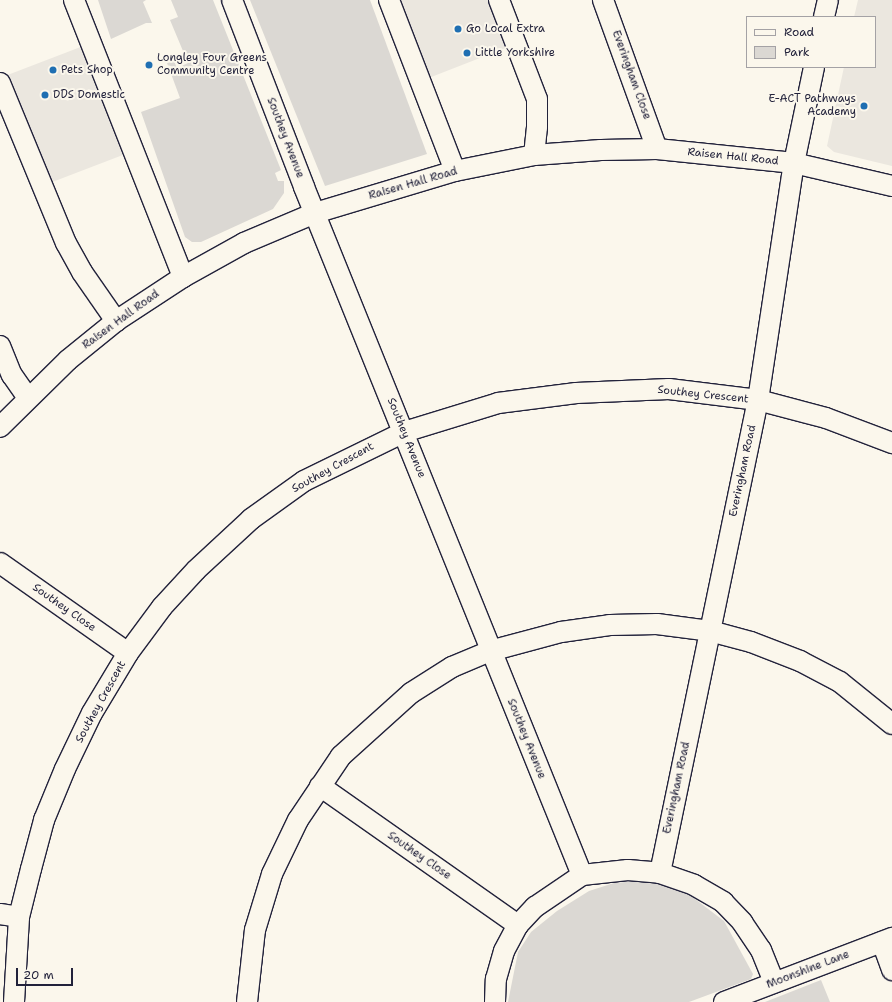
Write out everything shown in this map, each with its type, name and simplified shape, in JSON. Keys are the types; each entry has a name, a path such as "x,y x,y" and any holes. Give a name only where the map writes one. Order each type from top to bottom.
{"street":[{"path":"74,0 183,277"},
{"name":"Southey Avenue","path":"232,0 315,213 582,875"},
{"path":"389,0 456,172"},
{"path":"499,0 537,99 537,127 534,155"},
{"name":"Everingham Close","path":"603,0 657,150"},
{"path":"824,16 828,0"},
{"name":"Everingham Road","path":"660,873 758,400 794,163 814,68"},
{"path":"0,83 66,243 82,272 116,321"},
{"name":"Raisen Hall Road","path":"0,427 68,360 116,321 183,277 244,243 315,213 456,172 534,155 601,150 657,150 794,163 892,186"},
{"path":"0,346 12,375 28,398"},
{"name":"Southey Crescent","path":"14,1002 19,917 44,820 65,768 92,713 128,653 162,607 196,570 251,519 304,481 404,432 498,403 576,393 669,389 758,400 826,418 892,443"},
{"name":"Southey Close","path":"0,563 128,653"},
{"path":"247,1002 255,930 272,874 298,820 320,786 341,756 411,693 452,667 490,650 561,632 610,625 657,624 710,631 751,642 800,661 840,682 892,724"},
{"name":"Southey Close","path":"320,786 518,926"},
{"path":"495,1002 496,979 504,951 518,926 535,907 582,875 628,870 660,873 694,885 723,902 742,922 761,950 774,983"},
{"path":"0,914 19,917"},
{"path":"887,940 892,970"},
{"name":"Moonshine Lane","path":"724,1002 887,940"}],"shaded area":[{"path":"389,0 499,0 516,44 421,81"},
{"name":"E-ACT Pathways Academy","path":"858,0 892,0 892,166 834,152 827,146 844,68 876,68 876,16 854,16"},
{"path":"91,43 133,151 50,183 9,75"}],"green space":[{"path":"98,0 146,0 143,2 152,23 146,23 111,39"},
{"path":"171,0 213,0 281,170 275,173 278,181 284,181 284,193 273,209 201,242 192,242 185,237 141,112 180,98 167,63 174,61 177,68 188,63 170,20 178,17"},
{"path":"250,0 370,0 427,154 325,186"},
{"path":"650,880 691,896 724,921 753,974 751,979 689,1002 508,1002 518,952 531,932 557,911 589,891 614,883"},
{"path":"821,980 830,1002 765,1002"}],"place":[{"name":"Go Local Extra","path":"458,29"},
{"name":"Little Yorkshire","path":"467,53"},
{"name":"Longley Four Greens Community Centre","path":"149,65"},
{"name":"Pets Shop","path":"53,70"},
{"name":"DDS Domestic","path":"45,95"},
{"name":"E-ACT Pathways Academy","path":"864,106"}]}
